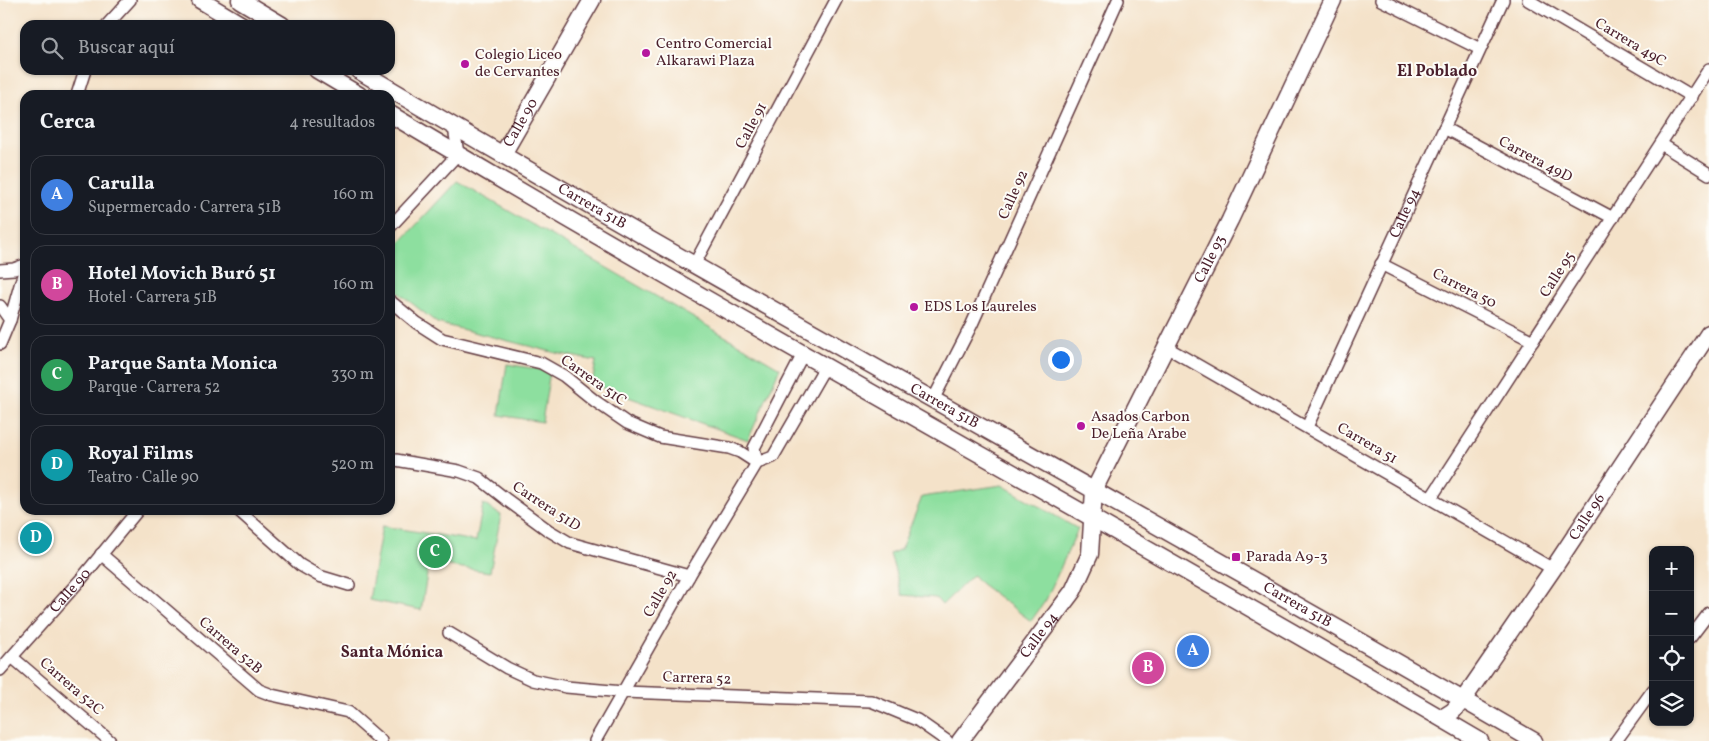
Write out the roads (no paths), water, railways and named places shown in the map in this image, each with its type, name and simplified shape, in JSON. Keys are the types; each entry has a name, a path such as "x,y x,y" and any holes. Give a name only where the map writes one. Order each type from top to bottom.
{"main road":[{"path":"200,0 234,20"},
{"path":"240,0 274,20"},
{"name":"Calle 90","path":"458,154 503,154 592,0"},
{"name":"Calle 93","path":"1093,519 1094,490 1230,220 1333,0"},
{"path":"325,75 351,90"},
{"name":"Carrera 51B","path":"366,75 392,90"},
{"name":"Carrera 51B","path":"395,92 694,265 1534,741"},
{"name":"Carrera 51B","path":"395,117 825,367 1480,741"},
{"name":"Calle 96","path":"1442,718 1453,711 1463,700 1553,569 1709,332"},
{"name":"Calle 94","path":"960,741 1073,591 1090,554 1093,519"}],"street":[{"path":"112,20 130,0"},
{"name":"Calle 91","path":"694,265 836,0"},
{"name":"Calle 92","path":"933,400 972,324 1118,0"},
{"path":"1381,0 1480,49"},
{"name":"Calle 94","path":"1307,427 1503,0"},
{"name":"Carrera 49C","path":"1528,0 1692,97"},
{"name":"Calle 95","path":"1431,498 1709,69"},
{"path":"79,90 83,75"},
{"path":"395,222 458,154 454,127"},
{"name":"Carrera 49D","path":"1444,128 1613,218"},
{"path":"1661,144 1709,174"},
{"name":"Carrera 50","path":"1381,264 1533,341"},
{"path":"0,270 20,268"},
{"path":"0,344 10,320 20,285"},
{"name":"Carrera 51C","path":"395,305 417,323 442,339 540,363 564,376 626,423 660,437 729,448 740,452 757,463"},
{"path":"0,306 10,320"},
{"name":"Carrera 51","path":"1166,347 1553,569"},
{"name":"Calle 92","path":"757,463 754,448 803,354"},
{"name":"Calle 92","path":"594,741 689,576 757,463 773,457 825,367"},
{"name":"Carrera 51D","path":"395,460 459,471 479,478 541,525 570,543 689,576"},
{"name":"Calle 90","path":"0,670 82,578 134,515"},
{"path":"244,515 300,565 319,576 349,584"},
{"name":"Carrera 52B","path":"101,554 259,690 272,695 348,712 381,741"},
{"path":"1692,636 1709,613"},
{"name":"Carrera 52","path":"448,633 507,668 533,680 566,687 622,692 870,701 917,720 947,741"},
{"name":"Carrera 52C","path":"12,657 110,741"},
{"path":"1616,741 1649,696"}],"place":[{"name":"Centro Comercial Alkarawi Plaza","path":"646,53"},
{"name":"Colegio Liceo de Cervantes","path":"465,64"},
{"name":"EDS Los Laureles","path":"914,307"},
{"name":"Asados Carbon De Leña Arabe","path":"1081,426"},
{"name":"Royal Films","path":"36,538"},
{"name":"Parque Santa Monica","path":"435,552"},
{"name":"Parada A9-3","path":"1236,557"},
{"name":"Carulla","path":"1193,651"},
{"name":"Hotel Movich Buró 51","path":"1148,668"}],"district":[{"name":"El Poblado","path":"1437,72"},
{"name":"Santa Mónica","path":"392,653"}]}
